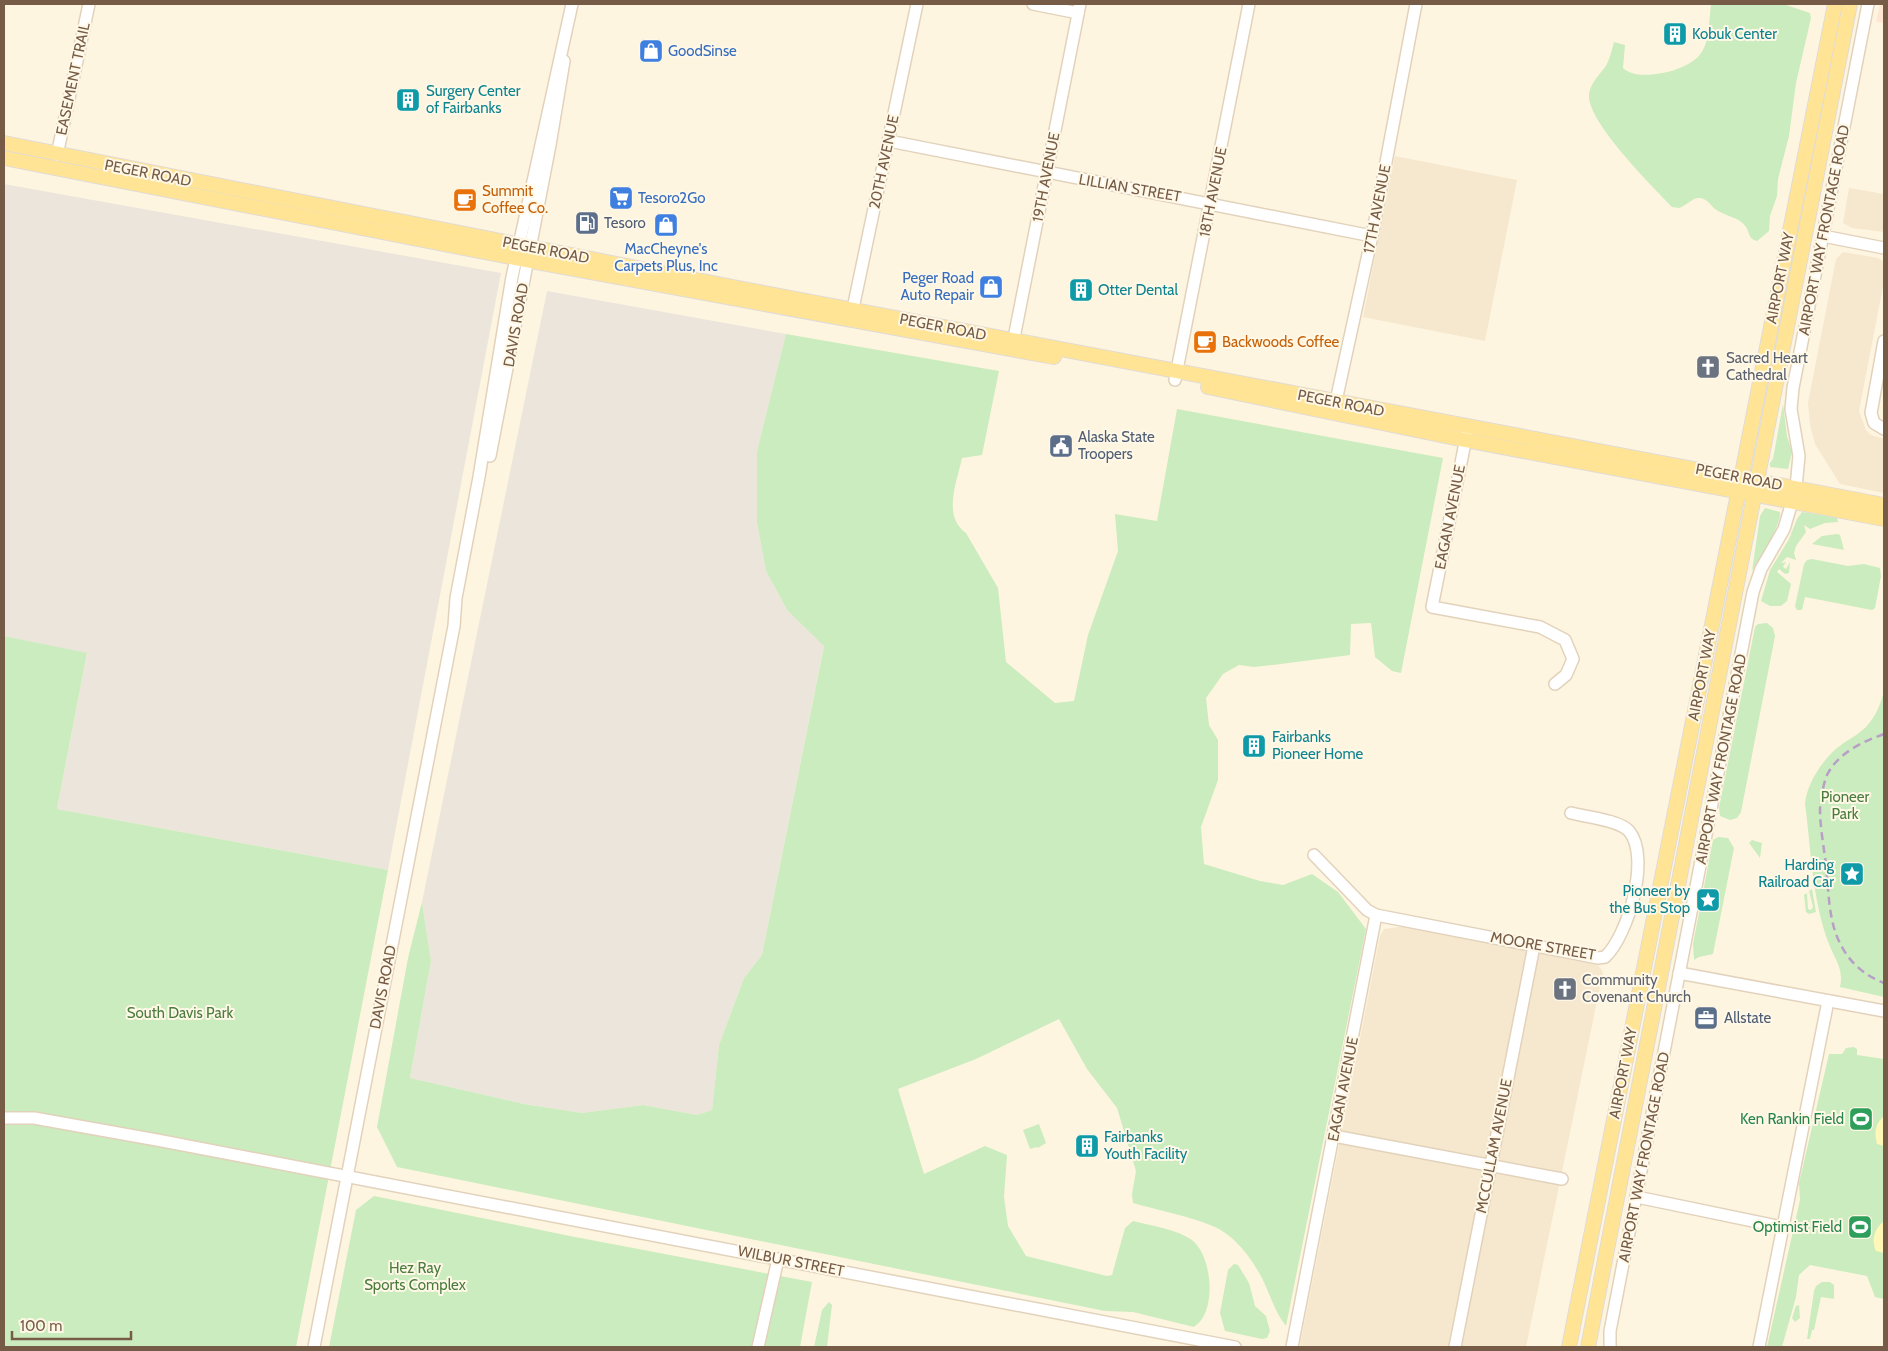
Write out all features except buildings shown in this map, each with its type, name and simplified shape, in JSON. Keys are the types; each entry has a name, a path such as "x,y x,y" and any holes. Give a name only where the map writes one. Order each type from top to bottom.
{"main road":[{"name":"AIRPORT WAY","path":"1569,1347 1835,4"},
{"name":"AIRPORT WAY","path":"1588,1347 1850,4"},
{"name":"PEGER ROAD","path":"4,143 523,252"},
{"name":"PEGER ROAD","path":"4,158 523,252 1176,376 1466,434 1739,483 1757,479 1884,505"},
{"name":"PEGER ROAD","path":"1739,483 1754,494 1884,519"}],"street":[{"name":"EASEMENT TRAIL","path":"57,155 89,4"},
{"name":"DAVIS ROAD","path":"314,1347 454,626 456,598 479,477 523,252 563,73 568,21 572,4"},
{"name":"20TH AVENUE","path":"852,315 917,4"},
{"path":"1033,4 1079,8"},
{"name":"18TH AVENUE","path":"1176,376 1249,4"},
{"name":"17TH AVENUE","path":"1335,408 1372,236 1416,4"},
{"name":"AIRPORT WAY FRONTAGE ROAD","path":"1796,487 1800,456 1791,409 1792,397 1868,4"},
{"name":"19TH AVENUE","path":"1012,345 1079,8"},
{"name":"LILLIAN STREET","path":"889,141 1372,236"},
{"path":"1823,236 1884,248"},
{"path":"1884,341 1872,406 1874,423 1884,430"},
{"name":"EAGAN AVENUE","path":"1466,434 1432,607 1540,627 1565,640 1573,659 1566,675 1555,684"},
{"name":"AIRPORT WAY FRONTAGE ROAD","path":"1610,1347 1610,1330 1753,592 1766,559 1784,529 1792,502"},
{"name":"MOORE STREET","path":"1376,915 1598,958 1605,957 1616,942 1628,916 1638,874 1639,858 1635,840 1628,830 1618,824 1571,813"},
{"path":"1314,855 1367,910 1376,915"},
{"name":"EAGAN AVENUE","path":"1292,1347 1376,915"},
{"name":"MCCULLAM AVENUE","path":"1455,1347 1534,946"},
{"path":"1680,973 1884,1011"},
{"path":"1759,1347 1828,1001"},
{"name":"WILBUR STREET","path":"4,1118 25,1117 44,1120 346,1176 1235,1347"},
{"path":"1334,1136 1562,1179"},
{"path":"1637,1197 1782,1227"},
{"path":"758,1347 778,1259"}],"shaded area":[{"path":"1880,4 1884,4 1884,23 1876,22"},
{"path":"1395,156 1517,180 1485,341 1363,317"},
{"path":"4,184 501,273 388,870 57,809 87,654 4,636"},
{"path":"1849,188 1884,194 1884,232 1852,228 1843,223"},
{"path":"1843,252 1878,258 1884,262 1884,281 1859,411 1866,430 1871,435 1884,439 1884,493 1840,484 1815,444 1810,425 1808,403 1836,259"},
{"path":"547,291 786,334 757,451 757,523 766,571 787,610 824,645 762,955 744,978 719,1045 712,1110 697,1115 643,1105 582,1113 524,1104 410,1078 431,961 422,902"},
{"path":"1406,926 1598,965 1603,972 1526,1347 1301,1347 1300,1345 1380,936 1384,929"}],"green space":[{"path":"1711,4 1786,5 1810,13 1811,18 1796,83 1789,136 1778,179 1777,196 1770,216 1769,231 1757,241 1751,237 1743,224 1715,209 1704,199 1696,198 1679,208 1672,207 1622,153 1598,120 1591,106 1590,89 1607,64 1614,42 1625,45 1623,68 1630,72 1640,75 1651,75 1675,70 1695,59 1704,48 1708,36"},
{"path":"1833,39 1835,40 1834,57 1779,334 1780,309"},
{"path":"786,334 999,371 982,455 962,458 953,498 953,508 959,526 966,533 998,588 1006,662 1055,703 1074,701 1088,635 1118,551 1115,514 1157,521 1177,409 1443,458 1401,673 1392,671 1375,657 1371,623 1351,624 1350,655 1254,667 1239,665 1223,674 1206,698 1209,725 1218,740 1218,780 1201,827 1204,864 1260,881 1283,885 1312,874 1338,892 1366,929 1286,1326 1254,1265 1231,1237 1219,1229 1200,1221 1133,1203 1132,1194 1136,1171 1117,1108 1087,1069 1059,1019 976,1059 898,1089 924,1174 985,1146 1007,1155 1004,1197 1008,1226 1026,1256 1107,1276 1112,1275 1125,1228 1133,1221 1171,1230 1186,1236 1198,1247 1203,1256 1209,1278 1209,1301 1206,1311 1202,1319 1194,1327 1133,1312 1105,1311 397,1167 377,1127 408,958 422,902 431,961 410,1078 524,1104 582,1113 643,1105 697,1115 712,1110 719,1045 744,978 762,955 824,646 787,610 766,571 757,523 757,451"},
{"path":"1783,404 1787,436 1792,452 1788,469 1770,467"},
{"path":"1765,508 1780,512 1780,517 1760,560 1752,571 1760,516"},
{"path":"1802,512 1837,517 1838,522 1825,523 1810,529 1804,525 1806,532 1796,546 1794,553 1796,560 1787,557 1781,563 1786,562 1783,567 1786,569 1790,562 1789,573 1785,574 1779,569 1777,572 1791,584 1787,601 1781,606 1770,606 1761,601 1770,570 1789,539"},
{"path":"1840,535 1844,550 1812,544 1822,536"},
{"path":"1812,559 1848,566 1864,564 1880,568 1881,576 1875,608 1872,610 1805,597 1802,610 1797,610 1795,606 1804,564 1807,560"},
{"path":"1767,623 1773,628 1775,636 1741,812 1737,818 1730,820 1720,816 1719,808 1755,627 1758,624"},
{"name":"South Davis Park","path":"4,636 87,653 57,809 388,870 296,1347 4,1347"},
{"name":"Pioneer Park","path":"1884,690 1884,997 1840,987 1840,970 1823,927 1819,910 1805,803 1809,787 1817,771 1828,756 1870,723 1878,710"},
{"path":"1718,837 1728,838 1734,848 1713,954 1694,960 1693,944 1713,840"},
{"path":"1752,840 1762,843 1760,858 1749,843"},
{"path":"1812,889 1816,912 1809,914 1806,912 1804,895 1807,893 1808,909 1811,910 1813,907 1809,891"},
{"path":"1854,1047 1857,1049 1857,1055 1884,1059 1884,1299 1875,1297 1867,1276 1810,1265 1799,1275 1796,1297 1782,1347 1767,1347 1800,1200 1799,1183 1829,1054 1842,1054 1846,1048"},
{"path":"1039,1124 1046,1143 1038,1148 1030,1149 1023,1130"},
{"name":"Hez Ray Sports Complex","path":"374,1196 812,1282 800,1347 329,1347 356,1210"},
{"path":"1234,1264 1238,1265 1249,1283 1255,1306 1266,1316 1270,1331 1267,1338 1262,1339 1225,1331 1220,1313 1228,1270"},
{"path":"1822,1282 1830,1282 1834,1285 1834,1299 1821,1297 1814,1330 1812,1330 1810,1339 1807,1339 1814,1291 1816,1286"},
{"path":"829,1302 832,1305 827,1347 814,1347 822,1310"},
{"path":"1799,1305 1800,1318 1795,1322 1792,1318 1796,1306"}],"sand":[{"path":"1884,1116 1884,1146 1877,1144 1876,1132 1877,1125"},
{"path":"1884,1221 1884,1253 1876,1251 1874,1239 1876,1231"}],"railway":[{"path":"1884,734 1851,749 1837,760 1827,775 1820,809 1830,907 1837,938 1854,964 1871,977 1884,983"}],"place":[{"name":"Kobuk Center","path":"1675,34"},
{"name":"GoodSinse","path":"651,51"},
{"name":"Surgery Center of Fairbanks","path":"408,100"},
{"name":"Tesoro2Go","path":"621,198"},
{"name":"Summit Coffee Co.","path":"465,200"},
{"name":"Tesoro","path":"587,223"},
{"name":"MacCheyne's Carpets Plus, Inc","path":"666,225"},
{"name":"Peger Road Auto Repair","path":"991,287"},
{"name":"Otter Dental","path":"1081,290"},
{"name":"Backwoods Coffee","path":"1205,342"},
{"name":"Sacred Heart Cathedral","path":"1708,367"},
{"name":"Alaska State Troopers","path":"1061,446"},
{"name":"Fairbanks Pioneer Home","path":"1254,746"},
{"name":"Harding Railroad Car","path":"1852,874"},
{"name":"Pioneer by the Bus Stop","path":"1708,900"},
{"name":"Community Covenant Church","path":"1565,989"},
{"name":"Allstate","path":"1706,1018"},
{"name":"Ken Rankin Field","path":"1861,1119"},
{"name":"Fairbanks Youth Facility","path":"1087,1146"},
{"name":"Optimist Field","path":"1860,1227"}]}
